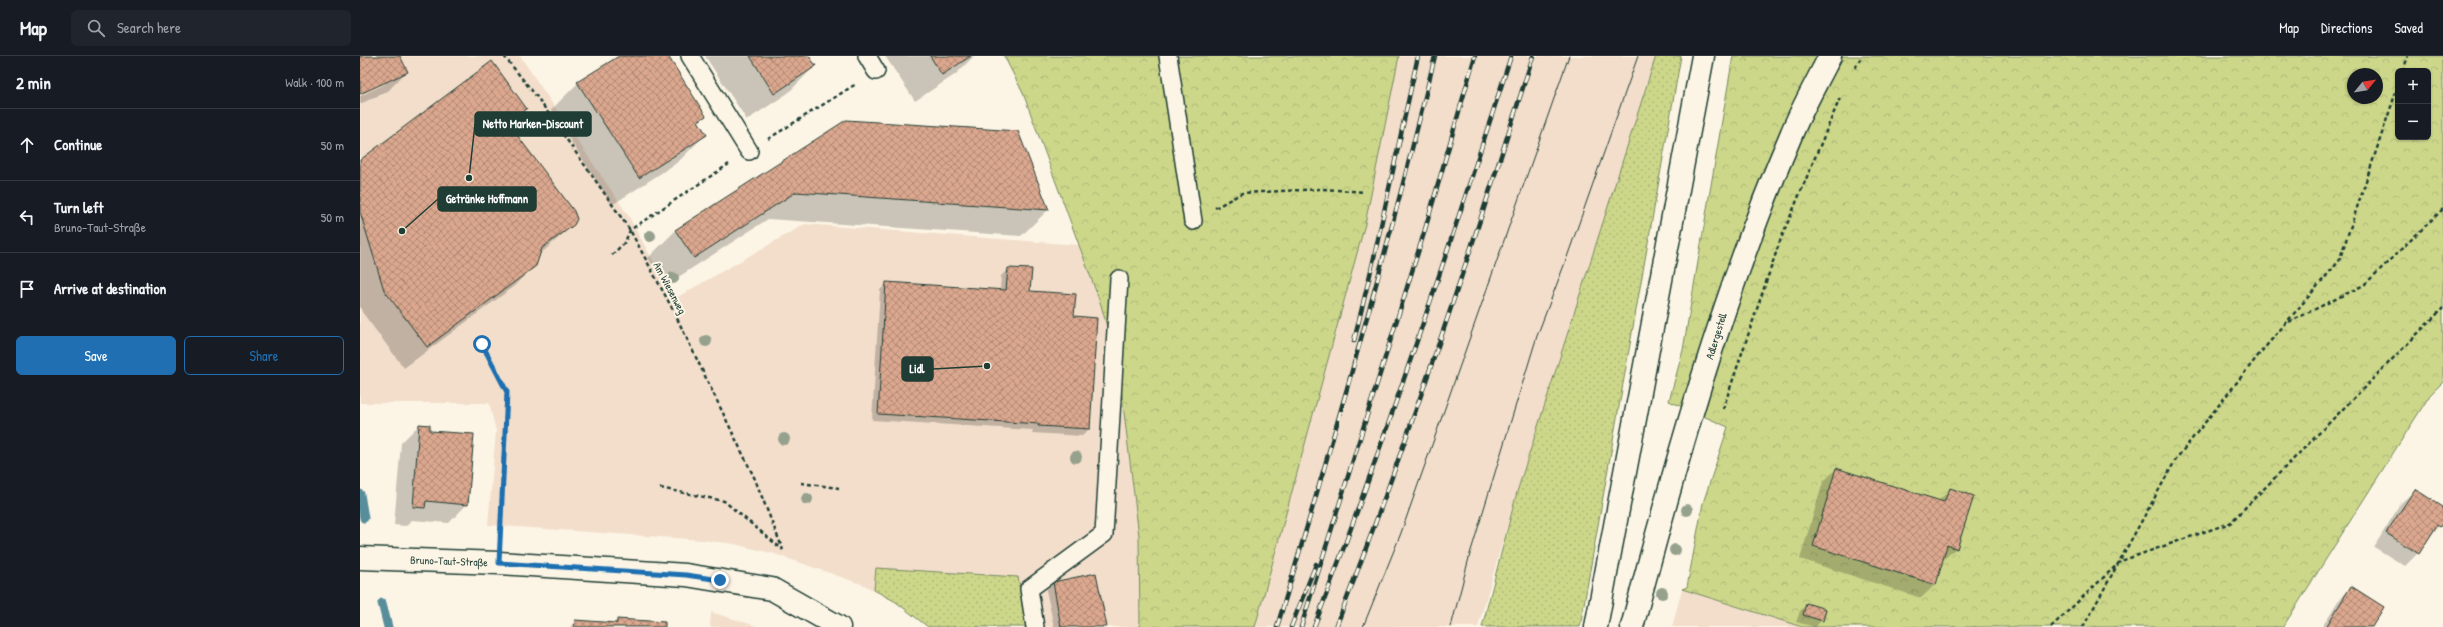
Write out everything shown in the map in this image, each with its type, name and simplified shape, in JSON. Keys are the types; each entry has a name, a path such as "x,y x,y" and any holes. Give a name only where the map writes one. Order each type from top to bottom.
{"main road":[{"path":"1596,627 1703,56"},
{"name":"Adlergestell","path":"1632,627 1665,500 1745,248 1791,134 1830,56"},
{"name":"Bruno-Taut-Straße","path":"360,558 499,563 686,575 772,589 839,627"}],"lane":[{"path":"690,56 749,150"},
{"path":"867,56 876,71"},
{"path":"1168,56 1193,221"},
{"path":"1035,627 1029,589 1104,534 1119,279"}],"path":[{"name":"Am Wiesenweg","path":"504,56 537,97 630,230 672,308 750,470 783,550 724,501 660,488"},
{"path":"1854,70 1862,56"},
{"path":"2404,68 2408,56"},
{"path":"1722,413 1780,241 1843,91"},
{"path":"2083,627 2121,561 2176,459 2339,261 2395,95"},
{"path":"1193,221 1242,193 1322,188 1364,192"},
{"path":"2287,323 2364,285 2443,209"},
{"path":"2051,627 2121,561 2230,523 2443,308"},
{"path":"482,344 507,392 499,563"},
{"path":"801,483 839,488"}],"shaded area":[{"path":"360,56 520,56 628,215 674,299 805,224 1079,245 1101,305 1119,371 1139,536 1140,627 928,627 896,602 864,585 775,554 734,544 702,540 488,525 496,431 489,403 360,403"},
{"path":"1399,56 1656,56 1517,492 1478,627 1255,627 1365,224"},
{"path":"1682,589 1802,627 1672,627"},
{"path":"711,612 750,624 758,627 710,627"}],"green space":[{"path":"1004,56 1399,56 1365,224 1255,627 1140,627 1139,536 1119,371 1101,305 1023,93"},
{"path":"1656,56 1681,56 1580,627 1482,627 1517,492"},
{"path":"1733,56 2443,56 2443,382 2430,395 2283,627 1802,627 1682,589 1687,587 1703,503 1728,427 1669,401 1683,350"},
{"path":"876,568 1018,577 1027,627 928,627 896,602 874,590"}],"building":[{"path":"360,56 400,56 408,72 360,94"},
{"path":"619,56 668,56 706,116 698,121 707,135 639,178 577,82"},
{"path":"750,56 809,56 816,66 774,94"},
{"path":"930,56 971,56 942,75"},
{"path":"492,61 527,109 508,123 574,211 577,219 574,225 542,248 536,266 427,347 384,290 360,212 360,160"},
{"path":"846,120 1018,131 1049,210 796,192 694,258 675,230"},
{"path":"1008,268 1032,269 1030,291 1076,294 1074,316 1097,318 1090,429 1038,426 1039,424 878,414 886,282 1006,290"},
{"path":"419,424 430,425 430,431 474,434 468,505 426,501 425,508 413,507"},
{"path":"1836,468 1944,502 1950,488 1974,496 1957,549 1947,545 1936,585 1813,546"},
{"path":"2415,489 2443,507 2443,522 2440,527 2437,525 2419,554 2386,533"},
{"path":"1096,573 1107,627 1061,627 1053,582"},
{"path":"2351,586 2384,607 2372,627 2326,627"},
{"path":"1806,603 1826,609 1823,621 1803,615"},
{"path":"617,619 665,622 665,627 574,627 575,620 617,623"}],"waterway":[{"path":"360,494 364,518"},
{"path":"382,603 388,627"}],"tram line":[{"path":"1363,627 1401,533 1569,56"},
{"path":"1451,627 1470,554 1537,336 1566,260 1638,56"}],"railway":[{"path":"1354,341 1373,262 1418,56"},
{"path":"1277,627 1380,271 1435,56"},
{"path":"1301,627 1424,233 1475,56"},
{"path":"1314,627 1392,414 1511,56"},
{"path":"1336,627 1389,485 1439,343 1533,56"},
{"path":"1291,627 1316,564"}],"place":[{"name":"Netto Marken-Discount","path":"469,178"},
{"name":"Getränke Hoffmann","path":"402,231"},
{"name":"Lidl","path":"987,366"}],"route":[{"path":"482,344 507,392 499,563 686,575 720,580"}]}
